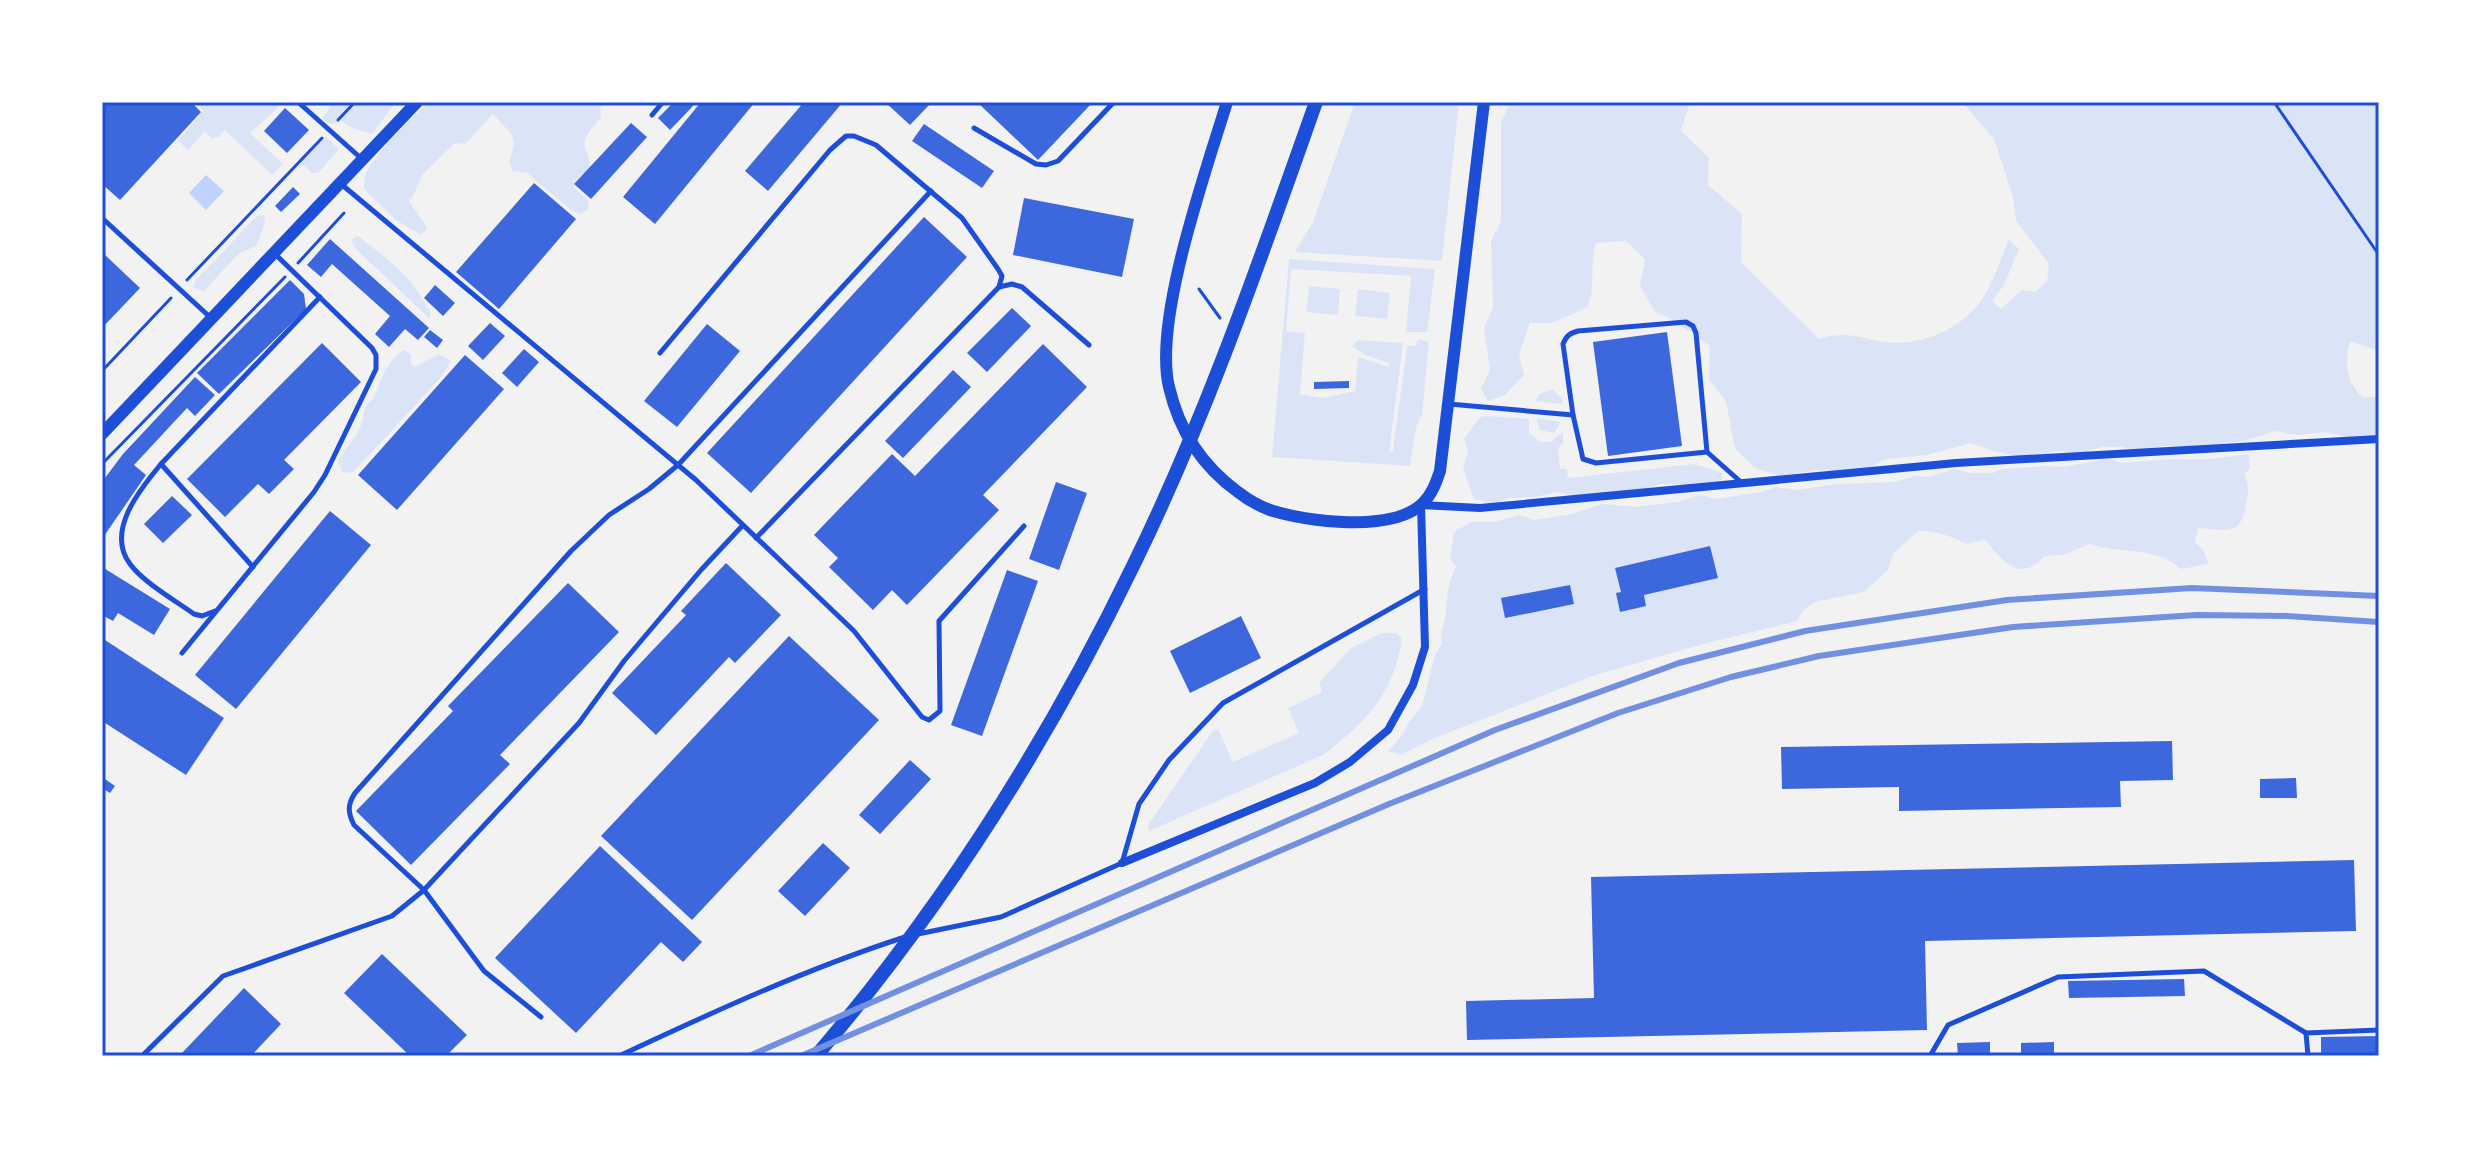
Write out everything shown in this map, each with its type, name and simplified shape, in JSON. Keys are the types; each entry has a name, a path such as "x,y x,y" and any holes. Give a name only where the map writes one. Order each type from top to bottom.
{"main road":[{"path":"816,1056 861,1003 932,909 1004,804 1077,675 1135,563 1316,104"}],"street":[{"path":"102,434 417,102"},
{"path":"1227,102 1176,284 1166,351 1168,384 1176,413 1191,445 1237,491 1266,509 1297,518 1328,521 1405,515 1421,505 1433,490 1440,471 1483,105"},
{"path":"1421,505 1480,508 1956,463 2379,439"},
{"path":"1122,863 1315,783 1372,746 1388,730 1413,685 1425,647 1421,505"}],"lane":[{"path":"298,102 363,160"},
{"path":"652,115 663,102"},
{"path":"974,128 1036,164 1046,165 1058,161 1114,102"},
{"path":"660,353 830,150 846,136 876,145 955,211 1002,276 999,287 756,538"},
{"path":"340,184 678,465 854,631 922,717 929,720 940,711 939,621 1024,526"},
{"path":"541,1017 484,971 424,890 354,825 348,814 349,803 509,618 590,532 678,465 931,191"},
{"path":"102,218 211,318"},
{"path":"182,653 302,508 325,475 376,369 376,355 372,348 273,253"},
{"path":"999,287 1012,284 1022,287 1089,345"},
{"path":"219,609 202,616 194,614 130,564 123,551 122,536 127,516 140,490 161,464 320,297"},
{"path":"1707,452 1589,463 1580,452 1573,415 1563,344 1570,333 1686,322 1693,326 1707,452 1743,484"},
{"path":"1448,404 1573,415"},
{"path":"161,464 253,567"},
{"path":"142,1056 223,976 392,916 424,890 579,723 624,661 743,525"},
{"path":"619,1056 766,988 846,956 911,935 1001,917 1122,863 1139,804 1169,760 1223,703 1425,588"},
{"path":"1930,1056 1948,1025 2058,977 2204,971 2306,1033 2379,1030"},
{"path":"2306,1033 2308,1056"}],"path":[{"path":"2274,102 2379,255"},
{"path":"102,371 295,166"},
{"path":"102,464 344,213"},
{"path":"1199,289 1228,331"}],"shaded area":[{"path":"197,102 280,102 281,105 250,133 283,164 272,175 225,130 219,137 212,138 204,132 188,150 178,141 203,111"},
{"path":"333,102 396,102 372,134 342,121 331,124 322,119"},
{"path":"430,102 600,102 601,117 587,135 585,144 590,169 574,182 574,188 589,201 588,209 581,214 571,210 527,173 512,171 509,160 513,139 493,114 465,144 455,143 423,174 409,200 427,229 421,235 396,220 364,189 365,176 384,148"},
{"path":"1355,102 1459,102 1442,261 1295,252 1313,222"},
{"path":"1510,102 1685,102 1689,106 1681,131 1709,158 1708,185 1742,214 1741,262 1819,339 1845,335 1899,343 1938,334 1972,312 1989,288 2009,239 2019,249 2004,285 1992,301 2001,309 2022,290 2035,292 2047,281 2049,264 2016,221 2013,197 1994,139 1962,102 2151,102 2153,105 2157,102 2379,102 2379,351 2350,341 2347,364 2353,385 2363,398 2379,396 2379,436 2352,438 2325,432 2298,435 2275,431 2244,441 2162,446 2140,452 2123,447 2101,447 2082,453 2055,451 2032,459 1971,443 1927,455 1885,459 1862,472 1815,470 1780,476 1755,468 1735,449 1726,402 1709,379 1710,346 1655,312 1640,286 1645,259 1626,241 1596,243 1588,307 1552,323 1530,323 1519,354 1524,375 1505,395 1488,401 1481,389 1490,370 1484,328 1493,308 1491,241 1501,221 1501,122"},
{"path":"325,136 339,149 318,173 312,173 300,162"},
{"path":"264,215 265,223 256,246 238,254 204,291 193,287 195,281 257,216"},
{"path":"358,236 410,282 430,310 430,319 355,248 351,240"},
{"path":"1289,259 1435,269 1427,332 1406,332 1411,276 1291,269 1286,331 1305,333 1300,394 1323,398 1355,391 1358,357 1389,367 1389,363 1365,355 1352,346 1358,340 1403,343 1389,452 1393,451 1407,346 1415,346 1419,339 1429,342 1422,415 1416,427 1410,466 1272,457"},
{"path":"1309,286 1340,289 1338,315 1306,312"},
{"path":"1358,289 1390,293 1387,319 1355,316"},
{"path":"404,350 411,354 411,364 415,367 439,354 451,361 441,377 353,472 343,473 338,463 340,458 359,430 365,409 389,365"},
{"path":"1552,389 1562,398 1563,404 1535,401 1540,394"},
{"path":"1480,417 1529,419 1529,433 1541,442 1550,442 1563,432 1563,443 1558,448 1560,469 1567,469 1568,478 1695,464 1722,473 1722,480 1686,485 1661,484 1645,489 1574,496 1558,492 1508,498 1493,504 1474,499 1463,469 1468,450 1464,439"},
{"path":"1536,418 1561,422 1554,433 1540,430"},
{"path":"2249,454 2250,469 2244,474 2248,485 2247,497 2240,522 2230,529 2198,528 2195,542 2203,550 2209,564 2181,569 2171,561 2149,553 2090,544 2063,555 2045,556 2027,568 2019,569 2005,562 1985,540 1966,544 1943,534 1918,531 1893,554 1888,570 1864,592 1814,602 1797,621 1595,675 1435,738 1401,755 1388,751 1422,706 1435,655 1442,644 1448,589 1456,567 1450,559 1454,532 1471,522 1494,522 1520,515 1534,520 1572,514 1602,504 1637,507 1681,501 1699,495 1718,499 1776,487 1797,490 1836,484 1896,482 1954,469 1993,473 2001,469 2063,467 2108,459 2124,463"},
{"path":"1381,633 1396,633 1401,637 1392,677 1377,703 1347,735 1323,755 1149,831 1148,825 1212,732 1218,729 1233,762 1299,733 1288,708 1322,692 1319,683 1350,649"}],"water":[{"path":"206,175 224,191 206,210 189,193"}],"building":[{"path":"102,102 191,102 201,112 120,200 102,184"},
{"path":"674,102 689,102 693,106 670,130 658,118"},
{"path":"701,102 755,102 655,224 623,197"},
{"path":"804,102 843,102 768,191 745,171"},
{"path":"885,102 932,102 910,125"},
{"path":"977,102 1093,102 1038,160"},
{"path":"285,108 309,130 287,153 264,131"},
{"path":"631,123 647,137 591,199 574,184"},
{"path":"924,124 994,171 982,188 912,141"},
{"path":"534,183 576,219 499,309 456,272"},
{"path":"293,187 300,194 281,212 275,206"},
{"path":"1024,198 1134,219 1122,277 1013,255"},
{"path":"924,217 967,257 751,493 707,453"},
{"path":"330,239 429,328 418,340 405,329 389,347 375,334 390,316 332,264 321,277 307,265"},
{"path":"105,255 140,288 102,328 102,258"},
{"path":"290,280 304,294 306,309 219,394 197,373"},
{"path":"435,285 455,303 443,316 424,298"},
{"path":"1012,308 1031,326 987,372 967,353"},
{"path":"490,323 505,336 483,360 468,346"},
{"path":"707,324 740,351 677,427 644,401"},
{"path":"430,330 443,340 437,348 424,337"},
{"path":"1667,332 1682,446 1608,456 1593,342"},
{"path":"322,343 361,382 284,460 294,469 269,494 258,484 225,517 187,479"},
{"path":"1043,344 1087,387 983,495 999,510 907,605 892,590 873,610 829,567 838,558 814,535 892,454 915,476"},
{"path":"524,349 539,362 517,387 502,373"},
{"path":"465,355 504,389 397,510 358,475"},
{"path":"953,370 971,387 903,458 885,441"},
{"path":"195,377 215,395 195,416 187,408 134,465 146,475 102,539 102,482 123,454"},
{"path":"1349,381 1349,388 1314,389 1314,382"},
{"path":"1056,482 1087,493 1059,570 1029,559"},
{"path":"172,496 192,515 163,543 144,524"},
{"path":"330,511 371,545 236,709 195,675"},
{"path":"1710,546 1718,578 1644,595 1646,606 1620,612 1616,593 1621,592 1615,568"},
{"path":"726,563 781,615 735,663 729,657 656,735 612,693 686,615 681,611"},
{"path":"102,567 170,609 154,635 118,613 113,621 102,615"},
{"path":"1007,570 1038,581 982,736 951,725"},
{"path":"568,583 619,632 500,755 510,764 411,865 356,811 453,711 448,706"},
{"path":"1570,585 1574,604 1505,618 1501,598"},
{"path":"1241,616 1261,658 1190,693 1170,651"},
{"path":"789,636 879,720 692,920 601,836"},
{"path":"102,638 224,718 186,775 102,721"},
{"path":"2172,741 2173,780 2120,781 2121,807 1899,811 1899,787 1782,789 1781,747"},
{"path":"910,760 931,779 880,834 859,815"},
{"path":"102,777 115,786 110,793 102,788"},
{"path":"2296,778 2297,798 2260,798 2260,779"},
{"path":"823,843 850,868 805,916 778,891"},
{"path":"600,846 702,942 683,962 661,942 576,1033 495,958"},
{"path":"2354,860 2356,931 1925,941 1927,1030 1467,1040 1466,1001 1594,998 1591,877"},
{"path":"382,954 467,1035 446,1056 410,1056 344,993"},
{"path":"2184,979 2185,996 2069,998 2068,981"},
{"path":"244,988 281,1024 251,1056 183,1056 181,1054"},
{"path":"2379,1036 2379,1056 2321,1056 2321,1037"},
{"path":"1990,1042 1990,1056 1958,1056 1957,1043"},
{"path":"2054,1042 2054,1056 2021,1056 2021,1043"}],"railway":[{"path":"749,1056 1495,730 1679,663 1805,631 2007,600 2192,588 2379,596"},
{"path":"801,1056 1389,804 1618,713 1731,677 1819,656 2013,627 2196,615 2287,616 2379,622"}]}
